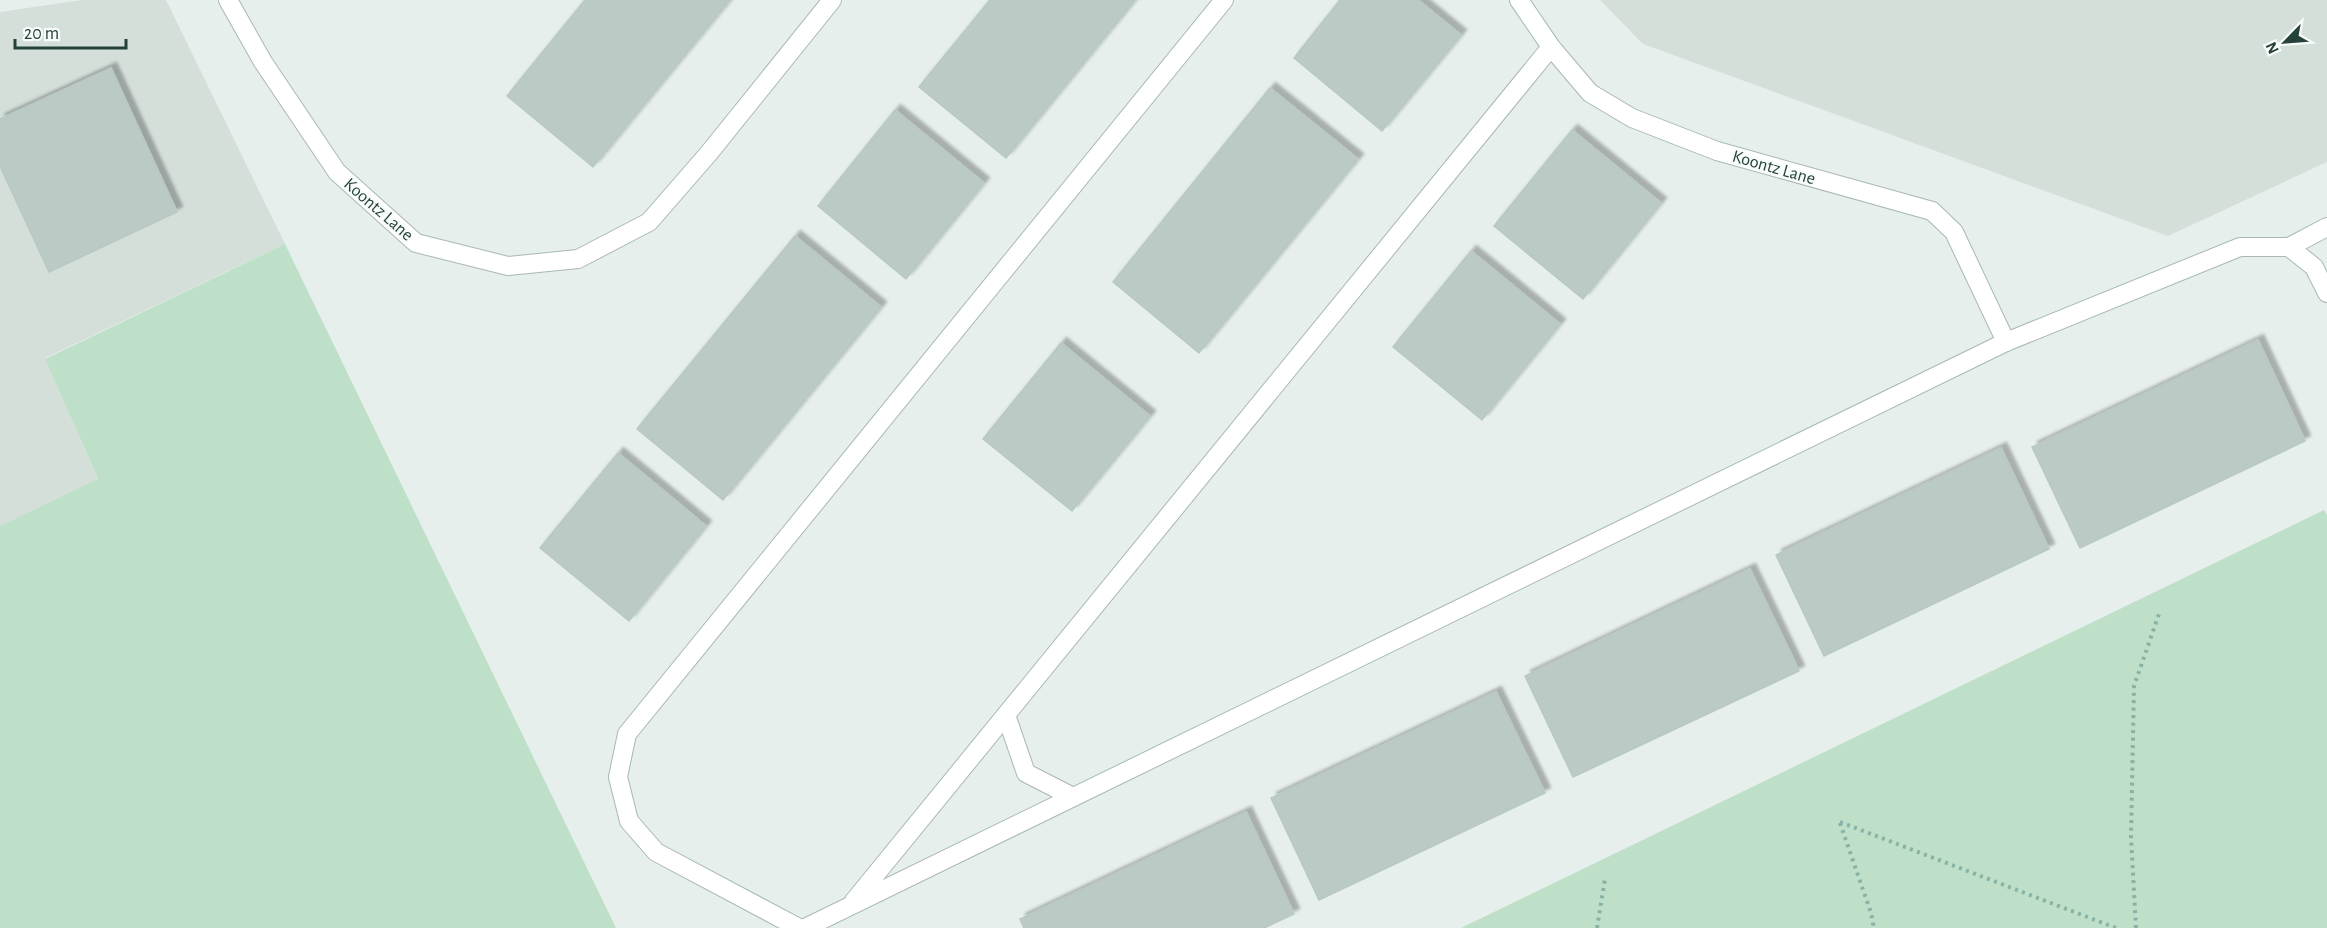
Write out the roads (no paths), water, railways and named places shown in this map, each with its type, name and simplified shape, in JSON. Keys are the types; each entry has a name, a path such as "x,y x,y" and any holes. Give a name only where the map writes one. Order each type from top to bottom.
{"street":[{"name":"Koontz Lane","path":"228,0 263,62 337,172 417,243 508,266 578,259 649,222 710,153 832,0"},
{"path":"799,928 656,852 629,821 618,777 627,734 1224,0"},
{"name":"Koontz Lane","path":"1519,0 1551,47 1590,93 1632,118 1717,151 1932,211 1954,232 2006,342"},
{"path":"850,906 1551,47"},
{"path":"805,928 2006,342 2240,247 2289,247 2327,227"},
{"path":"2289,247 2314,267 2327,293"},
{"path":"1006,715 1026,772 1073,797"}]}
